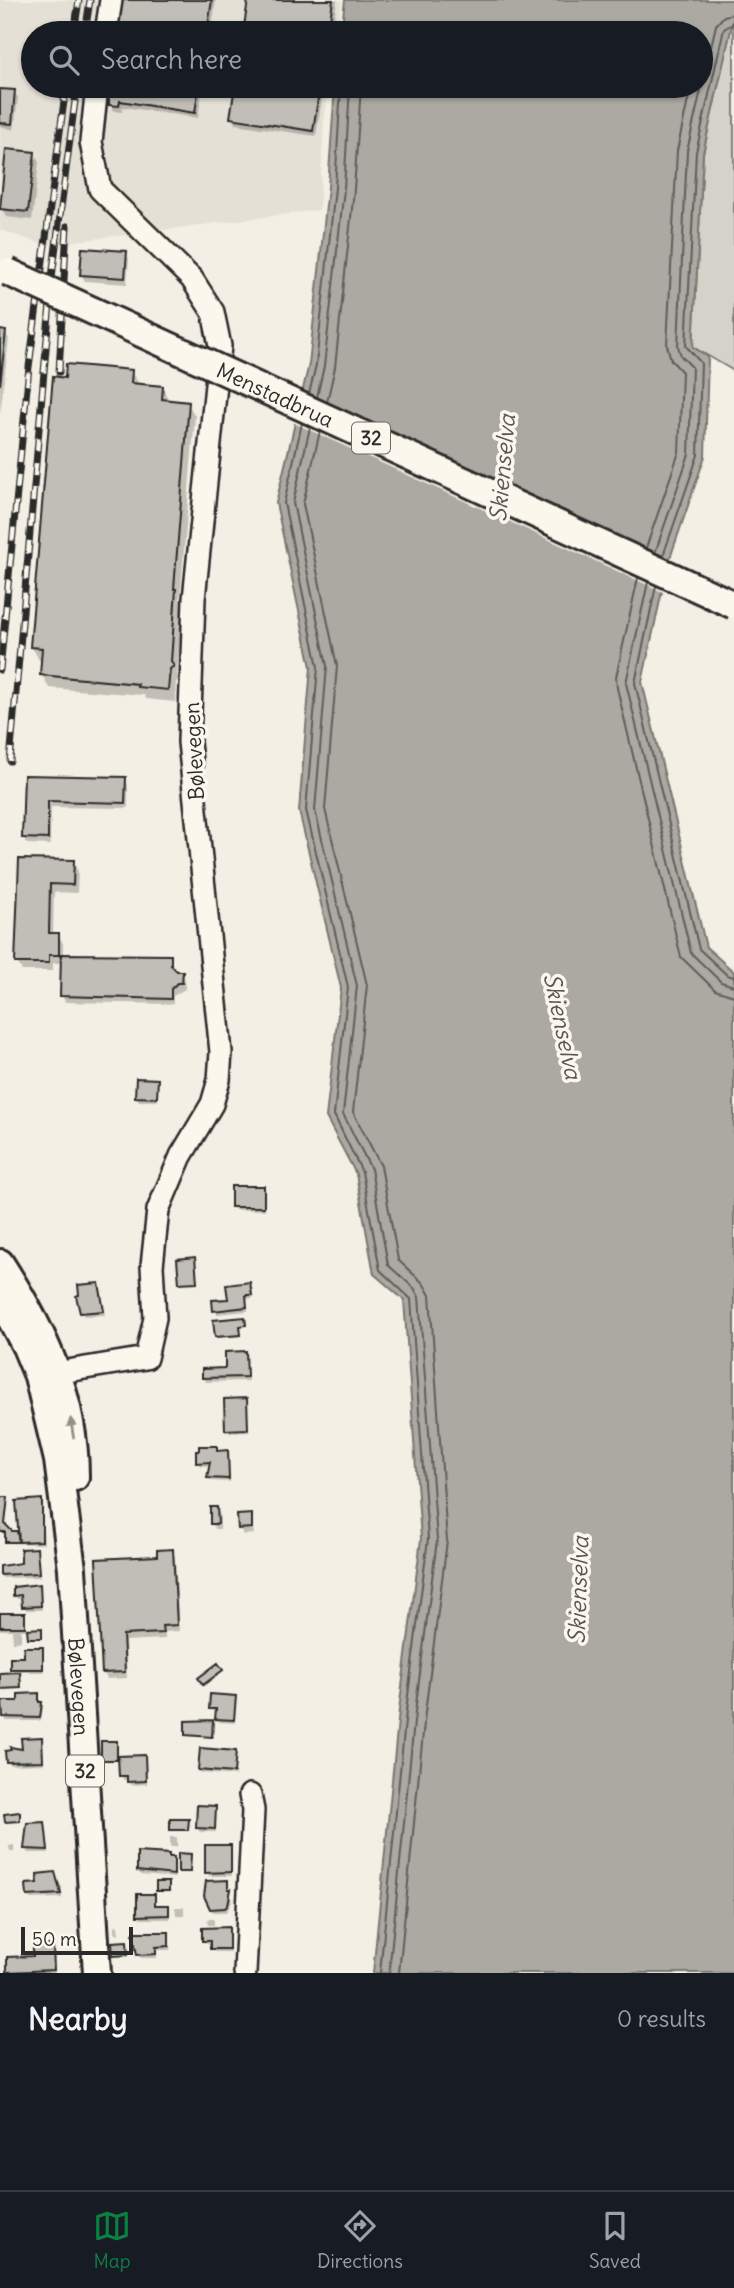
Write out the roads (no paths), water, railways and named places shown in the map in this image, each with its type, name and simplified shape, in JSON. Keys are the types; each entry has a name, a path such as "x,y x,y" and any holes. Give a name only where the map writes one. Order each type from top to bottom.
{"main road":[{"name":"Menstadbrua","path":"3,269 734,605"},
{"name":"Bølevegen","path":"0,1263 45,1338 54,1438 72,1569 97,1973"},
{"name":"Bølevegen","path":"0,1298 26,1347 48,1375"}],"street":[{"path":"108,21 111,0"},
{"name":"Bølevegen","path":"48,1375 146,1358 155,1318 152,1266 158,1210 169,1179 212,1104 219,1080 221,1052 189,741 194,599 220,346 213,312 192,279 100,189 91,142 96,98"},
{"path":"245,1973 253,1810 250,1795"}],"water":[{"name":"Skienselva","path":"345,0 734,0 734,16 703,153 693,347 708,357 705,456 668,564 642,682 706,947 734,972 734,1973 373,1973 399,1710 421,1539 404,1300 374,1274 356,1174 326,1117 341,988 299,811 311,667 276,503 309,364 328,187 334,98 713,98 713,21 342,21"}],"railway":[{"path":"76,21 79,0"},
{"path":"87,21 90,0"},
{"path":"0,670 29,367 64,98"},
{"path":"10,761 53,269 75,98"},
{"path":"59,372 67,226"}]}
